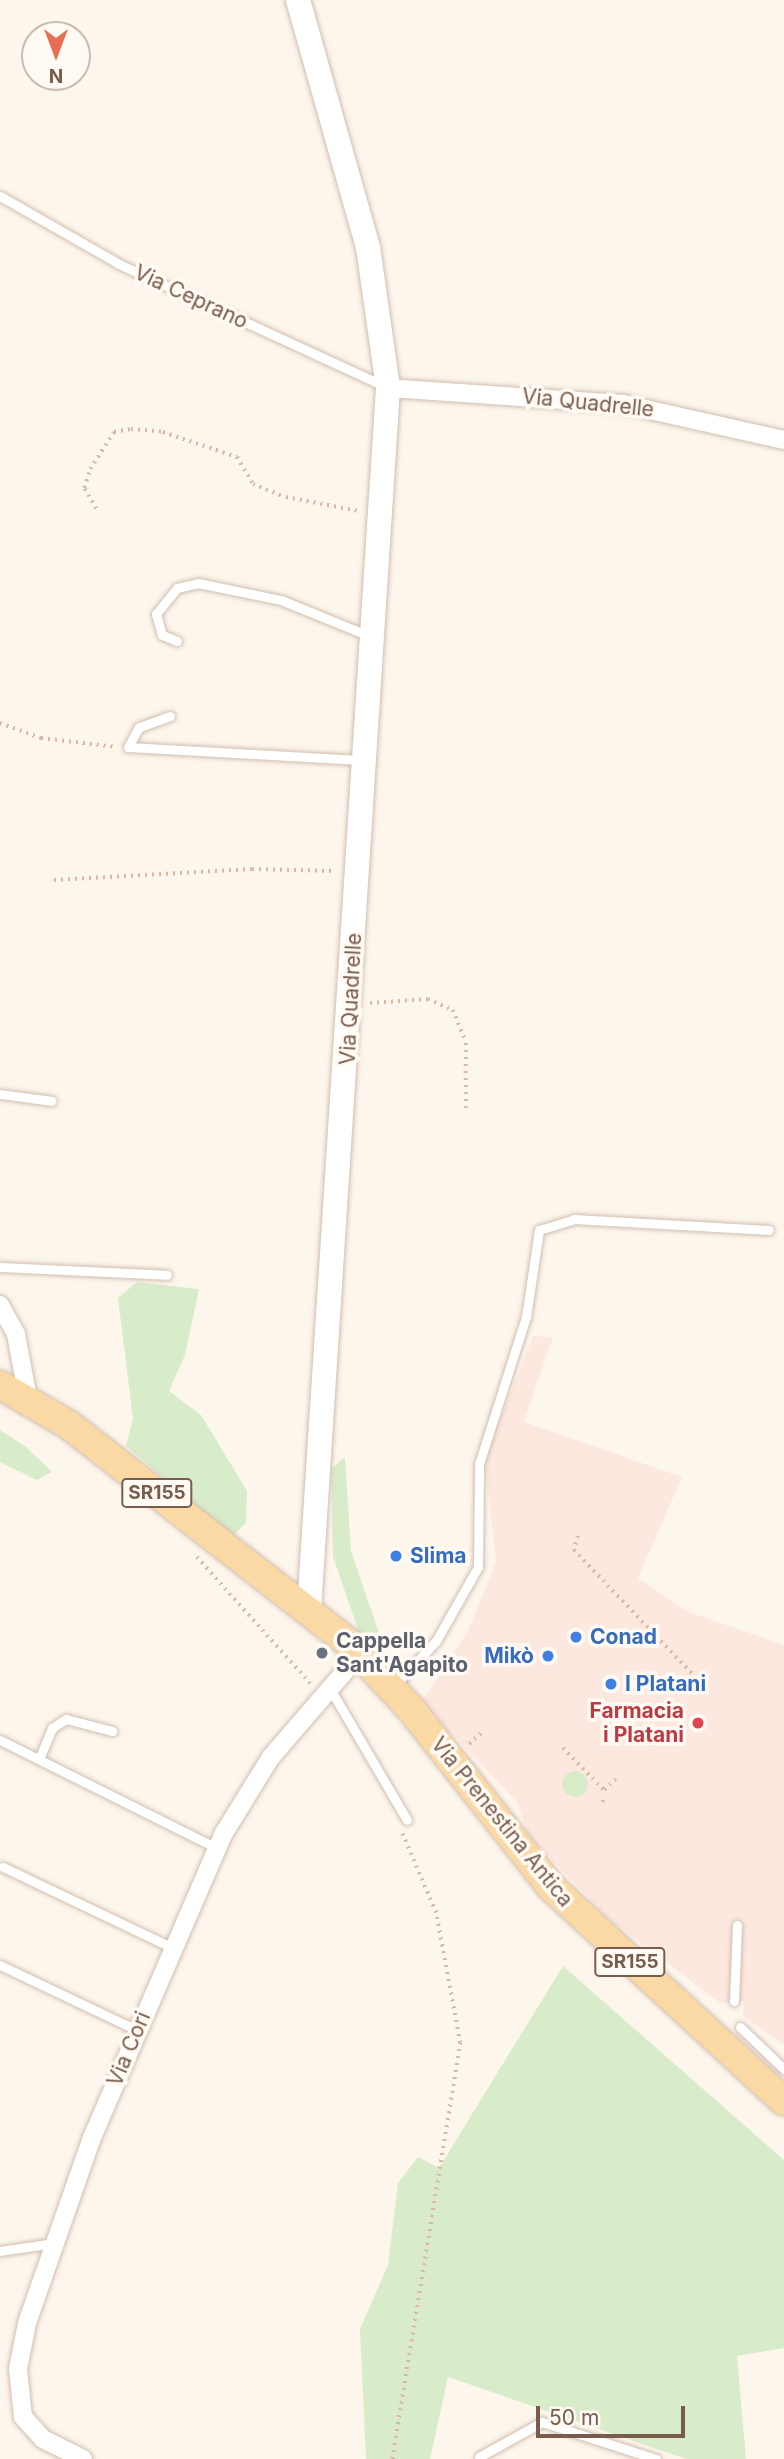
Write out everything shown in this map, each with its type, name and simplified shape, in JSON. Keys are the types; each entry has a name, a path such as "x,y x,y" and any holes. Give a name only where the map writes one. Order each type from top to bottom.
{"main road":[{"name":"SR155","path":"0,1385 28,1399 309,1609 393,1687"},
{"name":"Via Prenestina Antica","path":"393,1687 551,1887 780,2077"}],"street":[{"name":"Via Quadrelle","path":"298,0 368,247 388,388 367,761 309,1609"},
{"name":"Via Quadrelle","path":"388,388 631,405 784,440"},
{"path":"0,1305 16,1334 28,1399"},
{"name":"Via Cori","path":"83,2459 32,2429 18,2392 23,2339 56,2242 137,2030 216,1848 252,1783 324,1690 360,1654"}],"lane":[{"name":"Via Ceprano","path":"0,196 120,264 388,388"},
{"path":"177,641 162,635 156,614 177,588 198,583 281,600 374,639"},
{"path":"128,747 145,723 170,716"},
{"path":"128,747 367,761"},
{"path":"0,1094 52,1101"},
{"path":"393,1687 436,1641 478,1567 477,1486 489,1423 523,1328 537,1236 544,1225 584,1219 769,1230"},
{"path":"0,1267 167,1275"},
{"path":"324,1690 407,1820"},
{"path":"38,1759 60,1721 82,1719 112,1731"},
{"path":"0,1740 216,1848"},
{"path":"3,1867 173,1948"},
{"path":"734,2001 737,1925"},
{"path":"0,1965 137,2030"},
{"name":"Via Prenestina Antica","path":"740,2027 780,2077"},
{"path":"0,2251 56,2242"},
{"path":"479,2458 542,2422 656,2459"}],"path":[{"path":"96,509 84,488 90,468 114,432 131,429 163,432 237,457 253,484 286,497 381,515"},
{"path":"0,723 41,738 128,747"},
{"path":"54,880 252,869 359,873"},
{"path":"351,1005 428,999 453,1010 466,1043 466,1108"},
{"path":"578,1536 574,1550 701,1683"},
{"path":"190,1550 324,1690"},
{"path":"466,1748 483,1731"},
{"path":"563,1748 604,1790 616,1779"},
{"path":"392,2459 439,2168 459,2073 459,2013 436,1913 396,1821"}],"shaded area":[{"path":"533,1336 553,1337 524,1422 682,1477 638,1578 686,1611 784,1645 784,2045 743,2016 744,2001 720,2003 607,1917 528,1834 517,1802 422,1702 468,1631 496,1562 485,1459"}],"green space":[{"path":"137,1282 199,1289 185,1355 169,1391 201,1415 247,1491 246,1523 232,1536 126,1446 133,1419 118,1298"},
{"path":"0,1430 26,1447 52,1472 37,1480 0,1462"},
{"path":"345,1457 351,1551 382,1642 361,1638 333,1557 331,1469"},
{"path":"575,1771 584,1775 588,1784 584,1793 575,1797 566,1793 562,1784 566,1775"},
{"path":"563,1966 784,2160 784,2348 737,2356 746,2459 686,2459 448,2377 430,2459 366,2459 360,2329 388,2265 398,2183 418,2157 439,2168"}],"place":[{"name":"Slima","path":"396,1556"},
{"name":"Conad","path":"576,1637"},
{"name":"Cappella Sant'Agapito","path":"322,1653"},
{"name":"Mikò","path":"548,1656"},
{"name":"I Platani","path":"611,1684"},
{"name":"Farmacia i Platani","path":"698,1723"}]}
